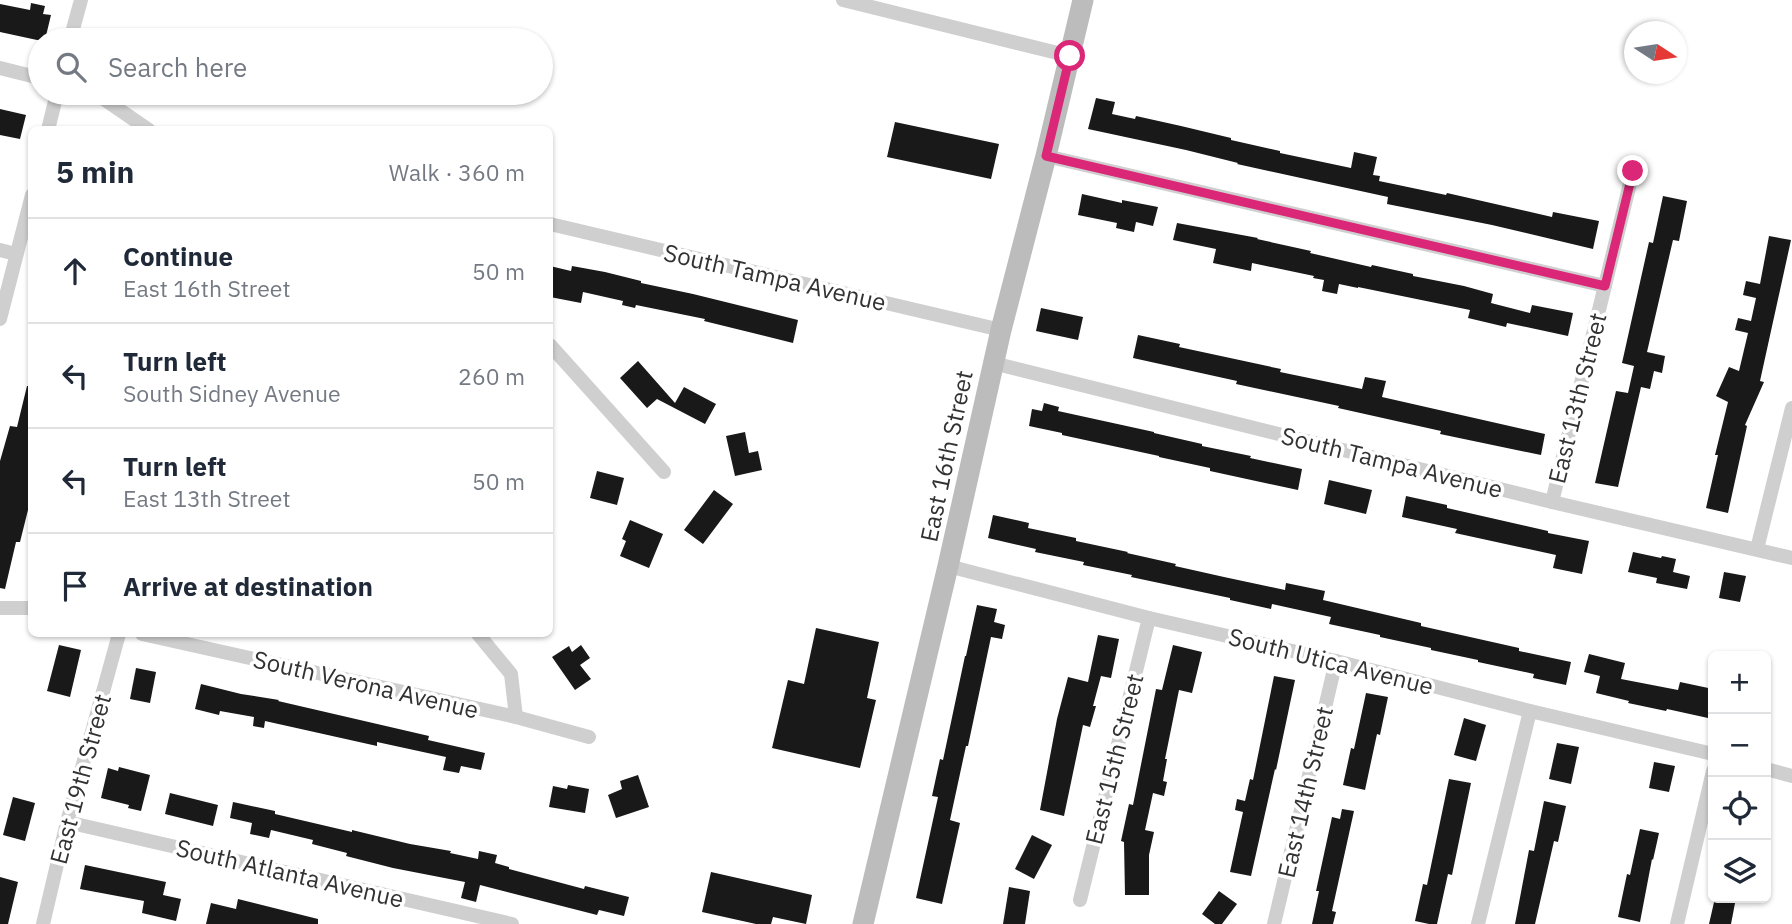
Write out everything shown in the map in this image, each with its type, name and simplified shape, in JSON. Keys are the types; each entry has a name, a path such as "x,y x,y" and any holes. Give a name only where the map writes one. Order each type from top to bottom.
{"street":[{"path":"73,28 80,0"},
{"path":"843,0 1070,56"},
{"name":"East 16th Street","path":"863,924 993,363 1083,0"},
{"path":"0,68 28,75"},
{"path":"49,126 54,105"},
{"path":"113,105 143,126"},
{"path":"1046,156 1605,286"},
{"name":"East 13th Street","path":"1552,502 1633,171"},
{"path":"0,319 28,209"},
{"name":"South Tampa Avenue","path":"553,225 1001,330"},
{"path":"0,250 16,254"},
{"path":"553,348 664,472"},
{"name":"South Tampa Avenue","path":"993,363 1552,502 1792,558"},
{"path":"1757,549 1792,408"},
{"name":"South Utica Avenue","path":"948,566 1149,618 1708,753"},
{"path":"0,608 28,608"},
{"name":"East 15th Street","path":"1080,900 1149,618"},
{"name":"East 19th Street","path":"43,924 67,822 118,637"},
{"name":"South Verona Avenue","path":"156,637 516,717 589,737"},
{"path":"480,637 511,674 516,717"},
{"name":"East 14th Street","path":"1274,924 1336,661"},
{"path":"1478,924 1530,710"},
{"path":"1771,770 1792,776"},
{"path":"1676,924 1712,777"},
{"name":"South Atlanta Avenue","path":"67,822 512,924"}],"building":[{"path":"31,3 45,6 43,14 51,15 48,28 28,28 28,38 0,32 0,4 30,10"},
{"path":"1096,98 1115,102 1112,114 1135,119 1136,116 1181,126 1280,153 1351,168 1354,152 1377,157 1373,175 1380,176 1379,181 1446,195 1447,193 1552,217 1553,212 1599,221 1593,249 1387,204 1388,197 1088,129"},
{"path":"0,109 26,115 20,139 0,135"},
{"path":"895,122 999,144 991,179 887,157"},
{"path":"1082,194 1122,203 1122,200 1158,207 1153,226 1136,222 1134,232 1116,228 1117,223 1078,215"},
{"path":"1663,196 1687,201 1679,241 1673,240 1647,352 1665,356 1662,373 1654,371 1650,389 1641,387 1618,487 1595,483 1616,391 1628,393 1634,366 1622,363 1649,242 1653,243"},
{"path":"1177,223 1258,238 1311,251 1310,253 1464,286 1493,294 1491,303 1530,313 1532,305 1573,313 1568,336 1507,323 1506,327 1468,318 1470,310 1358,287 1339,284 1337,294 1322,291 1324,280 1313,278 1314,276 1252,263 1251,271 1213,263 1216,249 1173,240"},
{"path":"1769,236 1791,240 1760,381 1764,382 1745,425 1747,426 1728,513 1706,508 1728,402 1716,396 1729,367 1739,371 1748,333 1735,330 1738,318 1751,321 1756,298 1743,295 1746,281 1760,284"},
{"path":"572,266 605,272 798,320 793,343 704,321 705,319 636,305 635,308 622,305 623,301 583,292 581,303 553,298 553,267 571,271"},
{"path":"1041,308 1083,317 1078,340 1036,331"},
{"path":"1138,335 1180,344 1179,347 1281,369 1280,372 1362,389 1365,377 1386,381 1382,397 1545,434 1541,455 1440,434 1441,431 1133,358"},
{"path":"638,361 675,403 684,387 716,404 705,424 657,399 647,408 620,378"},
{"path":"28,386 28,510 20,542 16,542 5,589 0,588 0,461 10,426 17,427"},
{"path":"1044,403 1059,407 1058,411 1302,469 1298,490 1029,426 1032,409 1042,411"},
{"path":"745,432 749,453 758,451 762,470 735,476 726,436"},
{"path":"597,471 624,478 617,505 590,498"},
{"path":"1329,480 1372,490 1366,514 1324,504"},
{"path":"714,490 733,504 703,544 684,530"},
{"path":"1406,496 1589,541 1582,574 1553,568 1556,555 1455,533 1457,529 1402,517"},
{"path":"993,515 1029,523 1028,528 1076,538 1076,541 1176,564 1175,566 1285,590 1286,583 1325,591 1323,600 1571,662 1566,685 1533,678 1534,674 1329,624 1331,617 1272,604 1271,609 1230,600 1035,552 1036,549 988,538"},
{"path":"630,520 663,534 649,568 620,556 626,541 622,539"},
{"path":"1633,552 1676,559 1673,572 1690,576 1687,589 1656,583 1657,578 1628,572"},
{"path":"1724,572 1746,576 1740,602 1719,598"},
{"path":"977,605 997,609 994,622 1005,625 1002,639 991,637 966,746 950,820 960,823 942,904 916,898 938,797 932,796 940,759 943,760"},
{"path":"816,628 879,642 867,698 876,700 860,768 772,748 788,680 804,684"},
{"path":"1098,635 1119,639 1111,678 1101,676 1090,727 1083,725 1064,816 1040,810 1057,719 1068,677 1088,682"},
{"path":"59,645 81,650 70,697 47,691"},
{"path":"581,645 590,658 580,665 591,679 575,690 552,657 569,646 572,652"},
{"path":"1173,645 1202,652 1192,693 1179,690 1165,759 1163,781 1167,782 1164,796 1153,793 1145,830 1154,832 1149,855 1149,895 1125,895 1124,842 1121,841 1129,804 1133,805 1156,689 1162,690"},
{"path":"1589,654 1625,663 1621,679 1678,690 1680,682 1708,688 1708,718 1628,703 1629,701 1596,693 1600,676 1584,672"},
{"path":"136,668 156,672 150,703 130,699"},
{"path":"1274,676 1295,680 1251,876 1230,872 1243,812 1235,810 1237,799 1245,801 1250,779 1253,780"},
{"path":"201,684 429,736 428,740 485,753 481,770 461,766 459,773 443,770 446,757 377,742 377,746 265,721 264,728 253,726 254,717 220,711 219,715 195,709"},
{"path":"1366,693 1388,697 1365,790 1343,785"},
{"path":"1464,718 1486,725 1476,761 1454,755"},
{"path":"1557,743 1579,747 1571,784 1549,779"},
{"path":"1654,762 1675,766 1669,792 1649,788"},
{"path":"119,767 150,775 141,811 101,798 108,768 118,771"},
{"path":"638,775 649,807 616,818 608,795 622,789 620,781"},
{"path":"1449,779 1471,783 1452,875 1448,874 1437,924 1429,924 1415,921 1423,884 1427,885"},
{"path":"568,785 589,789 585,813 549,807 553,786 567,789"},
{"path":"170,793 218,805 213,826 165,814"},
{"path":"13,797 35,803 25,841 3,835"},
{"path":"1544,801 1566,806 1558,842 1554,841 1535,924 1515,924 1529,850 1534,851"},
{"path":"233,802 352,832 451,851 450,853 478,859 479,851 497,855 495,863 509,869 584,889 585,886 629,897 624,916 599,910 597,915 480,885 476,902 461,898 465,882 346,856 347,853 312,844 313,840 271,830 269,838 250,834 252,823 230,818"},
{"path":"1342,809 1354,811 1332,911 1336,912 1333,924 1312,924 1319,891 1316,891 1332,817 1340,819"},
{"path":"1640,829 1659,833 1640,922 1618,917"},
{"path":"1032,835 1052,845 1034,879 1015,869"},
{"path":"85,865 166,882 163,895 181,899 176,921 142,913 144,901 80,889"},
{"path":"711,872 812,895 806,924 773,917 771,924 756,924 702,912"},
{"path":"0,877 18,882 8,924 0,924"},
{"path":"1009,887 1030,891 1025,924 1003,924"},
{"path":"1219,891 1237,904 1222,924 1215,924 1202,914"},
{"path":"238,899 318,919 318,924 206,924 211,903 236,909"},
{"path":"1714,903 1735,903 1731,924 1709,924"}],"route":[{"path":"1070,56 1046,156 1605,286 1633,171"}]}
